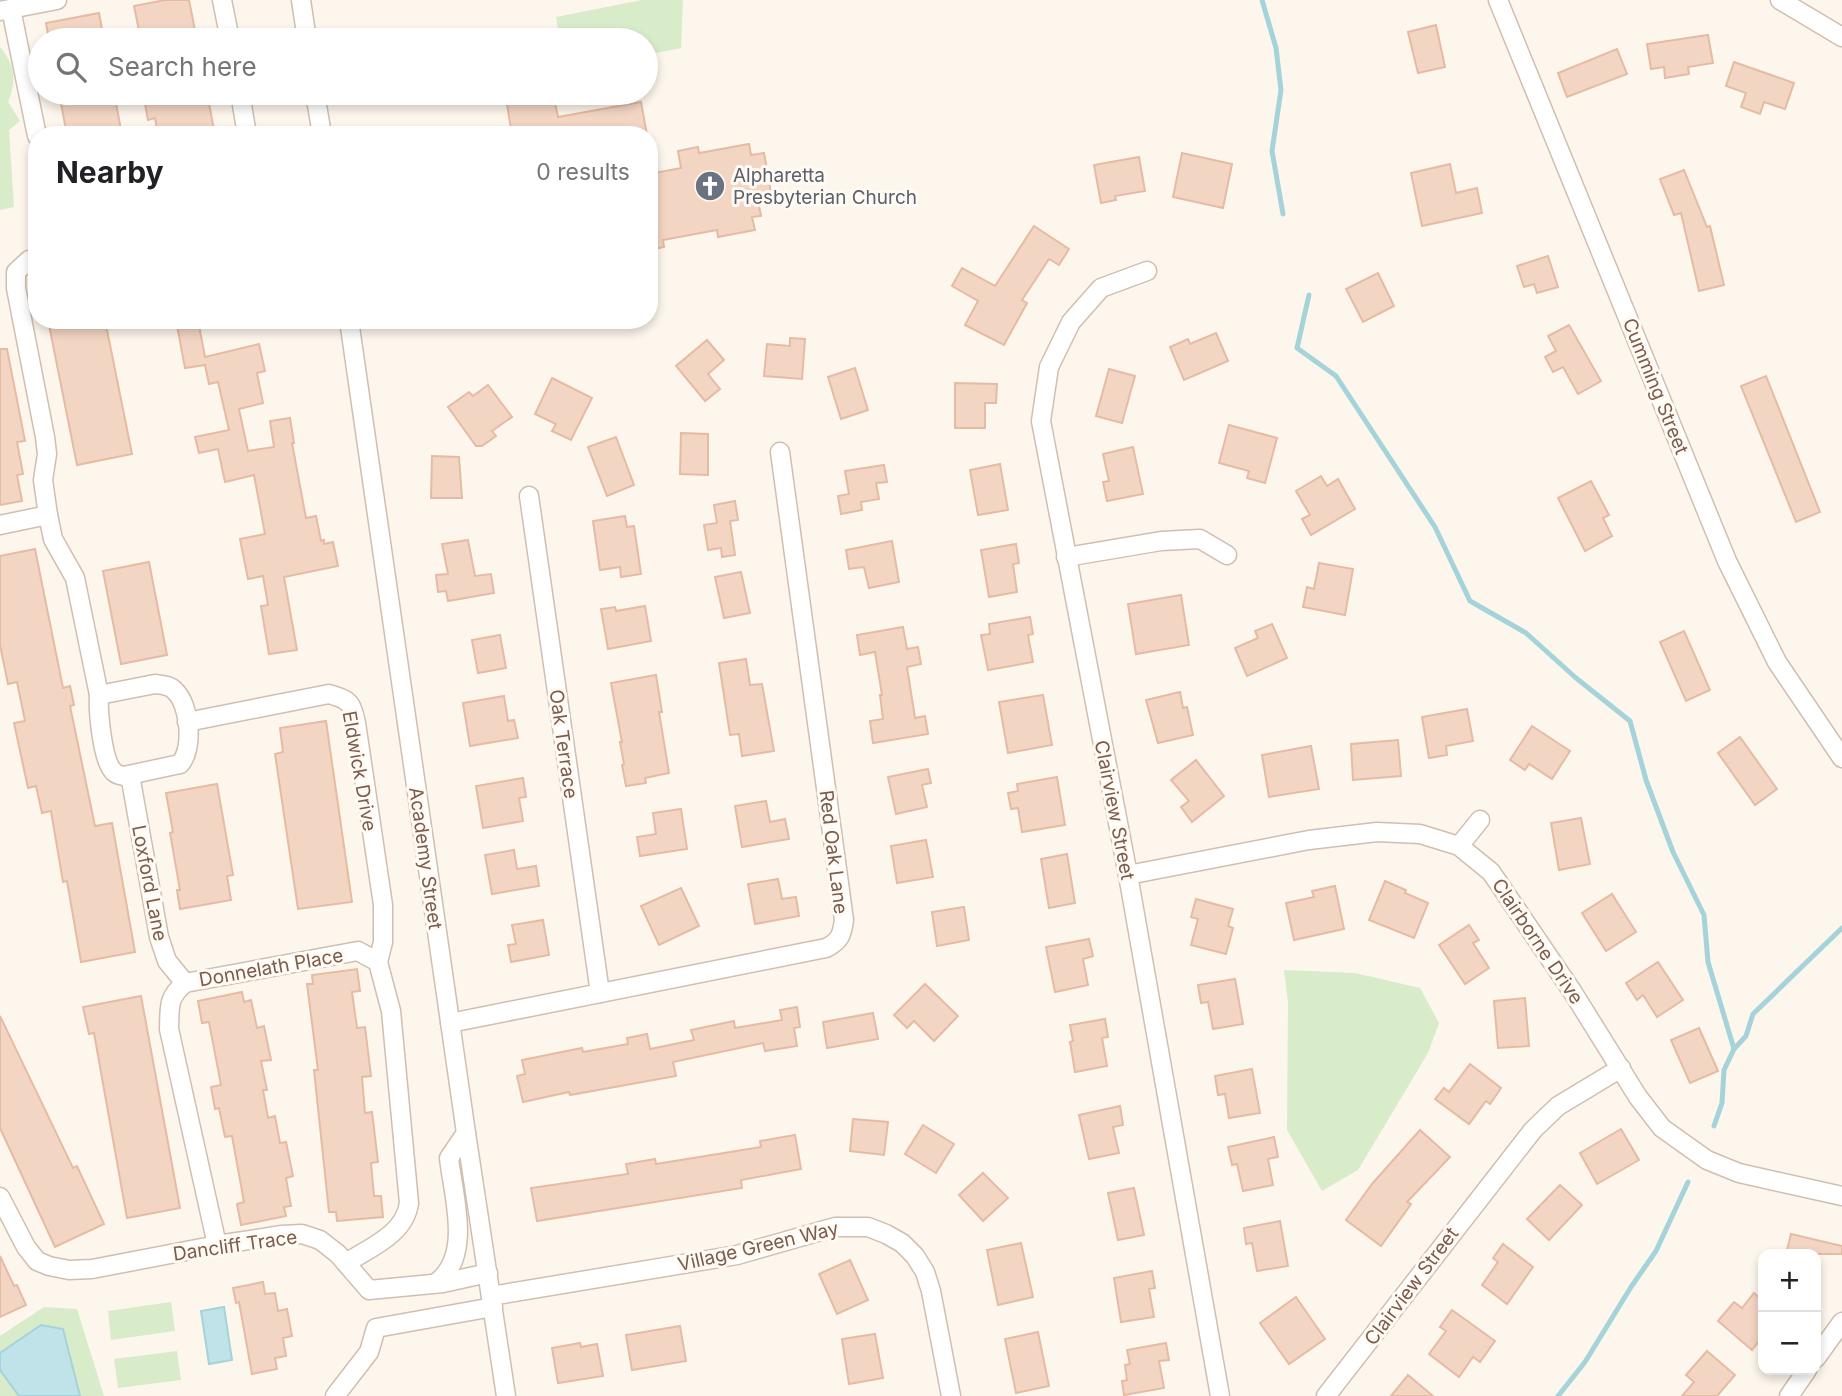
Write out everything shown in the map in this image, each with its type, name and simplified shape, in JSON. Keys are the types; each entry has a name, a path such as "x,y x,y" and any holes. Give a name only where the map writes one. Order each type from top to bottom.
{"street":[{"path":"28,99 6,10 57,0"},
{"path":"222,0 228,28"},
{"path":"301,0 305,28"},
{"name":"Cumming Street","path":"1498,0 1727,561 1777,662 1842,758"},
{"path":"1780,0 1842,37"},
{"path":"29,105 35,126"},
{"path":"242,105 246,126"},
{"path":"317,105 320,126"},
{"path":"28,261 16,272 16,288 45,437 47,454 43,480 48,515 53,539 75,578 99,695 98,715 110,766 117,774 130,775 180,764 190,743 181,698 173,688 163,685 99,695"},
{"name":"Clairview Street","path":"1147,271 1101,288 1071,323 1049,367 1041,421 1128,875 1220,1396"},
{"name":"Academy Street","path":"350,329 506,1396"},
{"name":"Red Oak Lane","path":"450,1023 826,948 836,943 841,936 844,920 780,452"},
{"name":"Oak Terrace","path":"529,496 600,993"},
{"path":"0,525 48,515"},
{"path":"1066,557 1161,541 1200,539 1227,555"},
{"name":"Eldwick Drive","path":"187,722 329,694 346,699 353,709 356,723 383,905 383,942 378,962"},
{"name":"Loxford Lane","path":"130,775 159,937 167,961 185,983"},
{"path":"1459,846 1480,820"},
{"name":"Clairborne Drive","path":"1128,875 1309,840 1377,832 1420,834 1459,846 1491,872 1638,1097 1662,1128 1707,1160 1739,1173 1842,1196"},
{"name":"Donnelath Place","path":"217,1245 169,1029 170,1001 174,993 185,983 358,951 378,962"},
{"path":"346,1263 399,1228 407,1216 409,1203 391,1011 378,962"},
{"name":"Clairview Street","path":"1326,1396 1533,1130 1558,1106 1621,1068"},
{"path":"436,1283 448,1271 457,1251 458,1235 449,1158 466,1133"},
{"name":"Dancliff Trace","path":"0,1197 26,1247 37,1261 49,1266 92,1269 217,1245 302,1234 320,1240 346,1263 369,1290 436,1283 488,1273"},
{"name":"Village Green Way","path":"492,1301 737,1255 835,1227 868,1227 902,1243 915,1256 925,1272 951,1396"},
{"path":"335,1396 369,1352 376,1328 492,1301"},
{"path":"1821,1351 1842,1322"},
{"path":"1789,1396 1804,1375"}],"green space":[{"path":"642,0 683,0 681,48 658,53 658,28 558,28 556,17"},
{"path":"0,47 9,60 13,73 13,87 8,102 20,121 9,130 14,207 0,210"},
{"path":"1284,970 1355,973 1420,988 1439,1023 1428,1053 1358,1170 1322,1191 1287,1130 1288,1003"},
{"path":"171,1302 175,1331 111,1340 108,1311"},
{"path":"44,1307 77,1309 104,1396 0,1396 0,1336"},
{"path":"177,1351 181,1380 118,1388 114,1359"}],"water":[{"path":"224,1307 232,1360 209,1364 201,1311"},
{"path":"41,1325 63,1329 80,1396 19,1396 0,1370 0,1353"}],"building":[{"path":"165,0 189,0 195,28 139,28 134,6"},
{"path":"99,13 102,28 47,28 46,23"},
{"path":"1436,25 1445,67 1418,73 1408,32"},
{"path":"1708,35 1713,63 1688,67 1689,74 1665,78 1664,67 1651,69 1647,44"},
{"path":"1617,49 1627,74 1567,97 1558,73"},
{"path":"1734,62 1794,83 1785,109 1764,102 1760,114 1741,107 1746,93 1726,86"},
{"path":"61,105 116,105 120,126 65,126"},
{"path":"145,105 209,105 213,126 156,126 155,118 148,120"},
{"path":"507,105 556,105 558,117 624,105 642,105 645,126 511,126"},
{"name":"Alpharetta Presbyterian Church","path":"749,144 751,155 764,153 772,199 758,201 761,216 752,217 755,230 718,237 717,230 663,240 664,247 658,248 658,172 681,168 678,151 698,147 699,153"},
{"path":"1182,153 1232,164 1223,208 1173,197"},
{"path":"1139,157 1145,191 1115,196 1116,200 1101,203 1094,165"},
{"path":"1450,164 1456,193 1477,188 1482,213 1422,226 1411,173"},
{"path":"1684,170 1707,227 1710,226 1724,285 1699,291 1681,213 1674,215 1660,179"},
{"path":"1034,226 1069,249 1059,265 1049,259 1022,300 1027,303 1004,345 965,325 978,301 952,286 962,268 995,286"},
{"path":"1548,256 1558,287 1537,293 1534,284 1524,287 1517,266"},
{"path":"1378,273 1394,306 1363,322 1346,289"},
{"path":"1569,325 1601,381 1578,394 1563,367 1553,372 1545,357 1556,351 1548,336"},
{"path":"50,329 107,329 132,454 77,465"},
{"path":"178,329 200,329 205,357 259,344 265,371 257,373 263,403 239,409 248,451 274,447 270,421 290,418 306,518 316,516 321,541 324,540 324,544 333,542 338,566 284,577 297,650 269,654 261,606 268,605 263,576 248,579 240,539 265,534 254,475 225,482 218,449 199,453 195,437 229,430 218,382 209,384 205,365 185,368"},
{"path":"1216,333 1228,361 1184,380 1170,347 1188,339 1190,344"},
{"path":"790,338 805,339 802,379 764,376 767,344 790,346"},
{"path":"707,340 724,360 708,374 720,389 705,401 676,366"},
{"path":"0,349 7,349 25,441 17,442 23,474 17,475 22,501 0,505"},
{"path":"855,368 868,410 841,419 828,377"},
{"path":"1109,369 1135,376 1122,423 1096,416"},
{"path":"1766,376 1820,512 1796,522 1741,386"},
{"path":"552,378 592,398 571,440 552,431 556,424 535,414"},
{"path":"955,383 997,384 996,403 985,403 985,428 955,428"},
{"path":"488,385 512,417 492,431 496,436 482,446 476,446 448,407 469,392 473,396"},
{"path":"1229,425 1277,438 1265,483 1247,478 1249,471 1219,463"},
{"path":"681,433 708,434 708,475 680,474"},
{"path":"616,437 634,485 607,496 588,447"},
{"path":"1133,447 1143,494 1107,501 1103,482 1109,481 1103,454"},
{"path":"432,456 459,457 462,498 431,498"},
{"path":"1000,464 1008,510 978,515 970,470"},
{"path":"884,465 887,482 876,483 879,499 861,502 862,510 841,514 838,496 849,494 845,471"},
{"path":"1321,476 1327,486 1338,479 1355,509 1311,535 1302,519 1310,515 1296,491"},
{"path":"1591,481 1609,515 1603,518 1612,536 1585,551 1558,498"},
{"path":"735,501 738,520 730,521 735,555 722,557 721,548 708,550 704,525 717,523 714,505"},
{"path":"625,516 627,527 634,526 641,574 621,577 620,567 600,570 593,521"},
{"path":"468,540 475,576 491,574 494,593 448,601 446,591 438,592 436,575 448,574 442,544"},
{"path":"892,541 899,582 869,588 864,567 849,569 846,550"},
{"path":"1016,544 1019,563 1013,564 1017,592 989,597 981,550"},
{"path":"35,549 63,688 70,686 74,705 70,706 95,826 112,823 135,952 81,962 51,811 42,813 36,786 28,788 14,723 25,721 17,682 8,684 0,645 0,556"},
{"path":"149,562 167,655 121,664 103,571"},
{"path":"1319,563 1353,569 1345,615 1303,607 1307,587 1314,589"},
{"path":"741,572 750,613 724,618 715,577"},
{"path":"1181,595 1189,645 1136,654 1128,604"},
{"path":"645,606 651,641 608,649 601,609 615,607 616,611"},
{"path":"1030,617 1033,634 1028,635 1033,662 988,670 981,635 990,634 989,624"},
{"path":"1272,624 1287,658 1247,676 1235,648 1258,638 1255,631"},
{"path":"903,627 907,649 918,647 921,664 907,667 915,718 925,716 928,734 873,743 870,721 883,719 882,695 875,652 860,655 857,635"},
{"path":"1684,631 1710,690 1686,701 1660,642"},
{"path":"500,635 506,668 478,673 472,640"},
{"path":"746,659 750,685 762,684 774,751 742,756 739,734 730,735 719,663"},
{"path":"656,675 669,773 645,778 646,783 626,786 622,742 611,683"},
{"path":"1180,692 1183,708 1187,707 1193,735 1158,743 1146,700"},
{"path":"1043,695 1052,745 1008,753 999,702"},
{"path":"504,696 508,721 514,720 518,738 470,746 463,703"},
{"path":"1467,709 1473,741 1446,746 1447,755 1429,758 1422,717"},
{"path":"326,721 352,902 298,909 275,754 283,752 280,728"},
{"path":"1532,726 1570,751 1552,779 1529,764 1525,770 1510,760"},
{"path":"1740,737 1777,789 1755,805 1718,753"},
{"path":"1398,740 1401,776 1353,780 1351,744"},
{"path":"1311,746 1319,789 1269,797 1262,755"},
{"path":"1196,760 1224,796 1192,822 1181,807 1189,801 1171,780"},
{"path":"928,769 931,783 922,785 927,807 896,814 888,777"},
{"path":"1057,777 1065,825 1022,832 1018,808 1011,809 1008,793 1018,791 1017,784"},
{"path":"523,778 526,797 519,798 523,821 483,828 476,786"},
{"path":"217,784 233,875 227,876 231,900 180,909 177,890 180,890 170,833 173,832 166,793"},
{"path":"766,801 770,822 785,819 789,839 742,847 735,806"},
{"path":"681,809 687,849 640,856 637,837 656,834 653,813"},
{"path":"1581,818 1590,864 1559,870 1551,823"},
{"path":"926,840 933,877 897,883 891,846"},
{"path":"514,850 517,869 536,866 539,886 492,894 485,855"},
{"path":"1067,854 1075,903 1049,908 1041,859"},
{"path":"778,879 782,899 796,897 799,916 755,924 748,884"},
{"path":"1385,881 1428,903 1414,938 1369,920"},
{"path":"1335,886 1344,929 1294,940 1286,903 1314,897 1312,891"},
{"path":"681,888 699,926 659,945 641,906"},
{"path":"1612,894 1636,932 1606,951 1582,913"},
{"path":"1196,899 1233,909 1228,926 1233,928 1226,954 1191,945 1198,919 1191,917"},
{"path":"964,907 969,940 937,946 932,912"},
{"path":"543,920 549,955 511,962 508,945 516,944 512,925"},
{"path":"1469,925 1479,940 1473,943 1489,968 1465,984 1439,945"},
{"path":"1089,939 1093,956 1083,959 1088,985 1055,992 1046,947"},
{"path":"1658,962 1683,1000 1657,1017 1643,995 1637,1000 1626,983"},
{"path":"357,969 360,991 352,992 357,1028 365,1027 371,1076 362,1077 365,1113 372,1112 378,1162 371,1163 374,1196 381,1196 383,1217 337,1221 336,1212 329,1212 314,1070 318,1070 307,984 313,984 312,975"},
{"path":"1235,979 1243,1024 1213,1029 1208,1002 1201,1003 1198,985"},
{"path":"925,984 958,1016 934,1041 914,1021 907,1028 894,1015"},
{"path":"242,992 244,1002 251,1000 257,1028 264,1026 271,1060 261,1061 267,1090 263,1090 268,1118 275,1116 280,1143 286,1142 293,1176 286,1178 291,1206 284,1207 286,1216 241,1225 237,1204 244,1202 232,1136 225,1137 219,1108 215,1109 211,1087 221,1085 209,1022 202,1023 198,1001"},
{"path":"141,996 180,1208 127,1218 94,1033 89,1034 83,1007"},
{"path":"1525,998 1529,1046 1498,1048 1494,1001"},
{"path":"797,1007 800,1027 794,1028 797,1046 765,1051 763,1043 673,1062 676,1076 570,1095 569,1092 523,1102 517,1076 525,1074 522,1060 582,1048 583,1052 628,1044 627,1038 647,1034 650,1049 694,1040 691,1030 734,1021 735,1028 782,1020 780,1010"},
{"path":"873,1013 878,1039 827,1048 823,1022"},
{"path":"0,1016 73,1168 77,1166 104,1224 55,1247 0,1128"},
{"path":"1105,1019 1108,1037 1102,1038 1107,1066 1075,1072 1070,1025"},
{"path":"1699,1028 1718,1071 1690,1083 1671,1040"},
{"path":"1470,1064 1501,1088 1490,1104 1486,1101 1469,1124 1435,1099 1444,1088 1449,1092"},
{"path":"1252,1069 1260,1113 1229,1118 1225,1094 1218,1095 1215,1076"},
{"path":"1120,1106 1123,1125 1113,1127 1119,1153 1089,1159 1079,1115"},
{"path":"853,1119 888,1122 884,1155 850,1151"},
{"path":"923,1125 954,1144 936,1173 905,1154"},
{"path":"1621,1129 1639,1160 1597,1184 1580,1153"},
{"path":"1420,1130 1450,1157 1407,1202 1411,1204 1381,1246 1346,1220 1372,1184"},
{"path":"795,1135 801,1169 741,1180 742,1188 537,1221 531,1188 628,1174 626,1164 655,1159 656,1164 761,1147 760,1141"},
{"path":"1274,1137 1278,1157 1268,1159 1273,1185 1243,1191 1237,1164 1232,1165 1228,1147"},
{"path":"983,1173 1008,1198 983,1221 959,1195"},
{"path":"1560,1185 1582,1205 1549,1240 1527,1219"},
{"path":"1134,1188 1144,1235 1118,1240 1108,1193"},
{"path":"1280,1221 1288,1266 1257,1271 1252,1243 1246,1244 1244,1228"},
{"path":"1791,1234 1842,1246 1842,1254 1821,1254 1821,1249 1787,1249"},
{"path":"1021,1243 1033,1297 998,1305 987,1250"},
{"path":"1503,1244 1533,1267 1507,1304 1482,1285 1498,1262 1493,1258"},
{"path":"0,1256 26,1305 0,1317"},
{"path":"850,1260 868,1300 837,1314 819,1274"},
{"path":"1152,1271 1155,1288 1149,1289 1154,1317 1121,1322 1114,1278"},
{"path":"263,1282 265,1294 275,1293 278,1311 287,1309 292,1336 283,1338 286,1356 275,1358 277,1369 252,1374 239,1302 236,1303 233,1288"},
{"path":"1754,1293 1758,1297 1758,1342 1752,1350 1718,1321 1734,1302 1742,1308"},
{"path":"1296,1297 1325,1339 1289,1364 1260,1323"},
{"path":"1452,1310 1495,1341 1480,1362 1473,1357 1459,1377 1429,1354 1446,1331 1440,1327"},
{"path":"680,1326 686,1361 632,1370 626,1335"},
{"path":"1038,1332 1049,1386 1016,1393 1005,1339"},
{"path":"875,1334 883,1378 849,1384 842,1339"},
{"path":"580,1343 581,1347 597,1344 603,1376 558,1383 552,1348"},
{"path":"1166,1343 1169,1360 1159,1361 1164,1388 1124,1395 1122,1381 1127,1380 1125,1365 1130,1364 1127,1350"},
{"path":"1707,1351 1735,1375 1717,1396 1682,1396 1694,1382 1686,1375"},
{"path":"1408,1375 1433,1396 1391,1396"}],"waterway":[{"path":"1262,0 1276,48 1281,90 1272,151 1283,214"},
{"path":"1309,295 1297,348 1336,376 1435,527 1470,601 1526,633 1630,721 1646,780 1673,852 1704,915 1708,962 1734,1049"},
{"path":"1714,1126 1722,1103 1724,1070 1734,1049 1746,1036 1753,1014 1842,928"},
{"path":"1558,1396 1585,1362 1656,1251 1688,1182"}],"place":[{"name":"Alpharetta Presbyterian Church","path":"710,186"}]}
